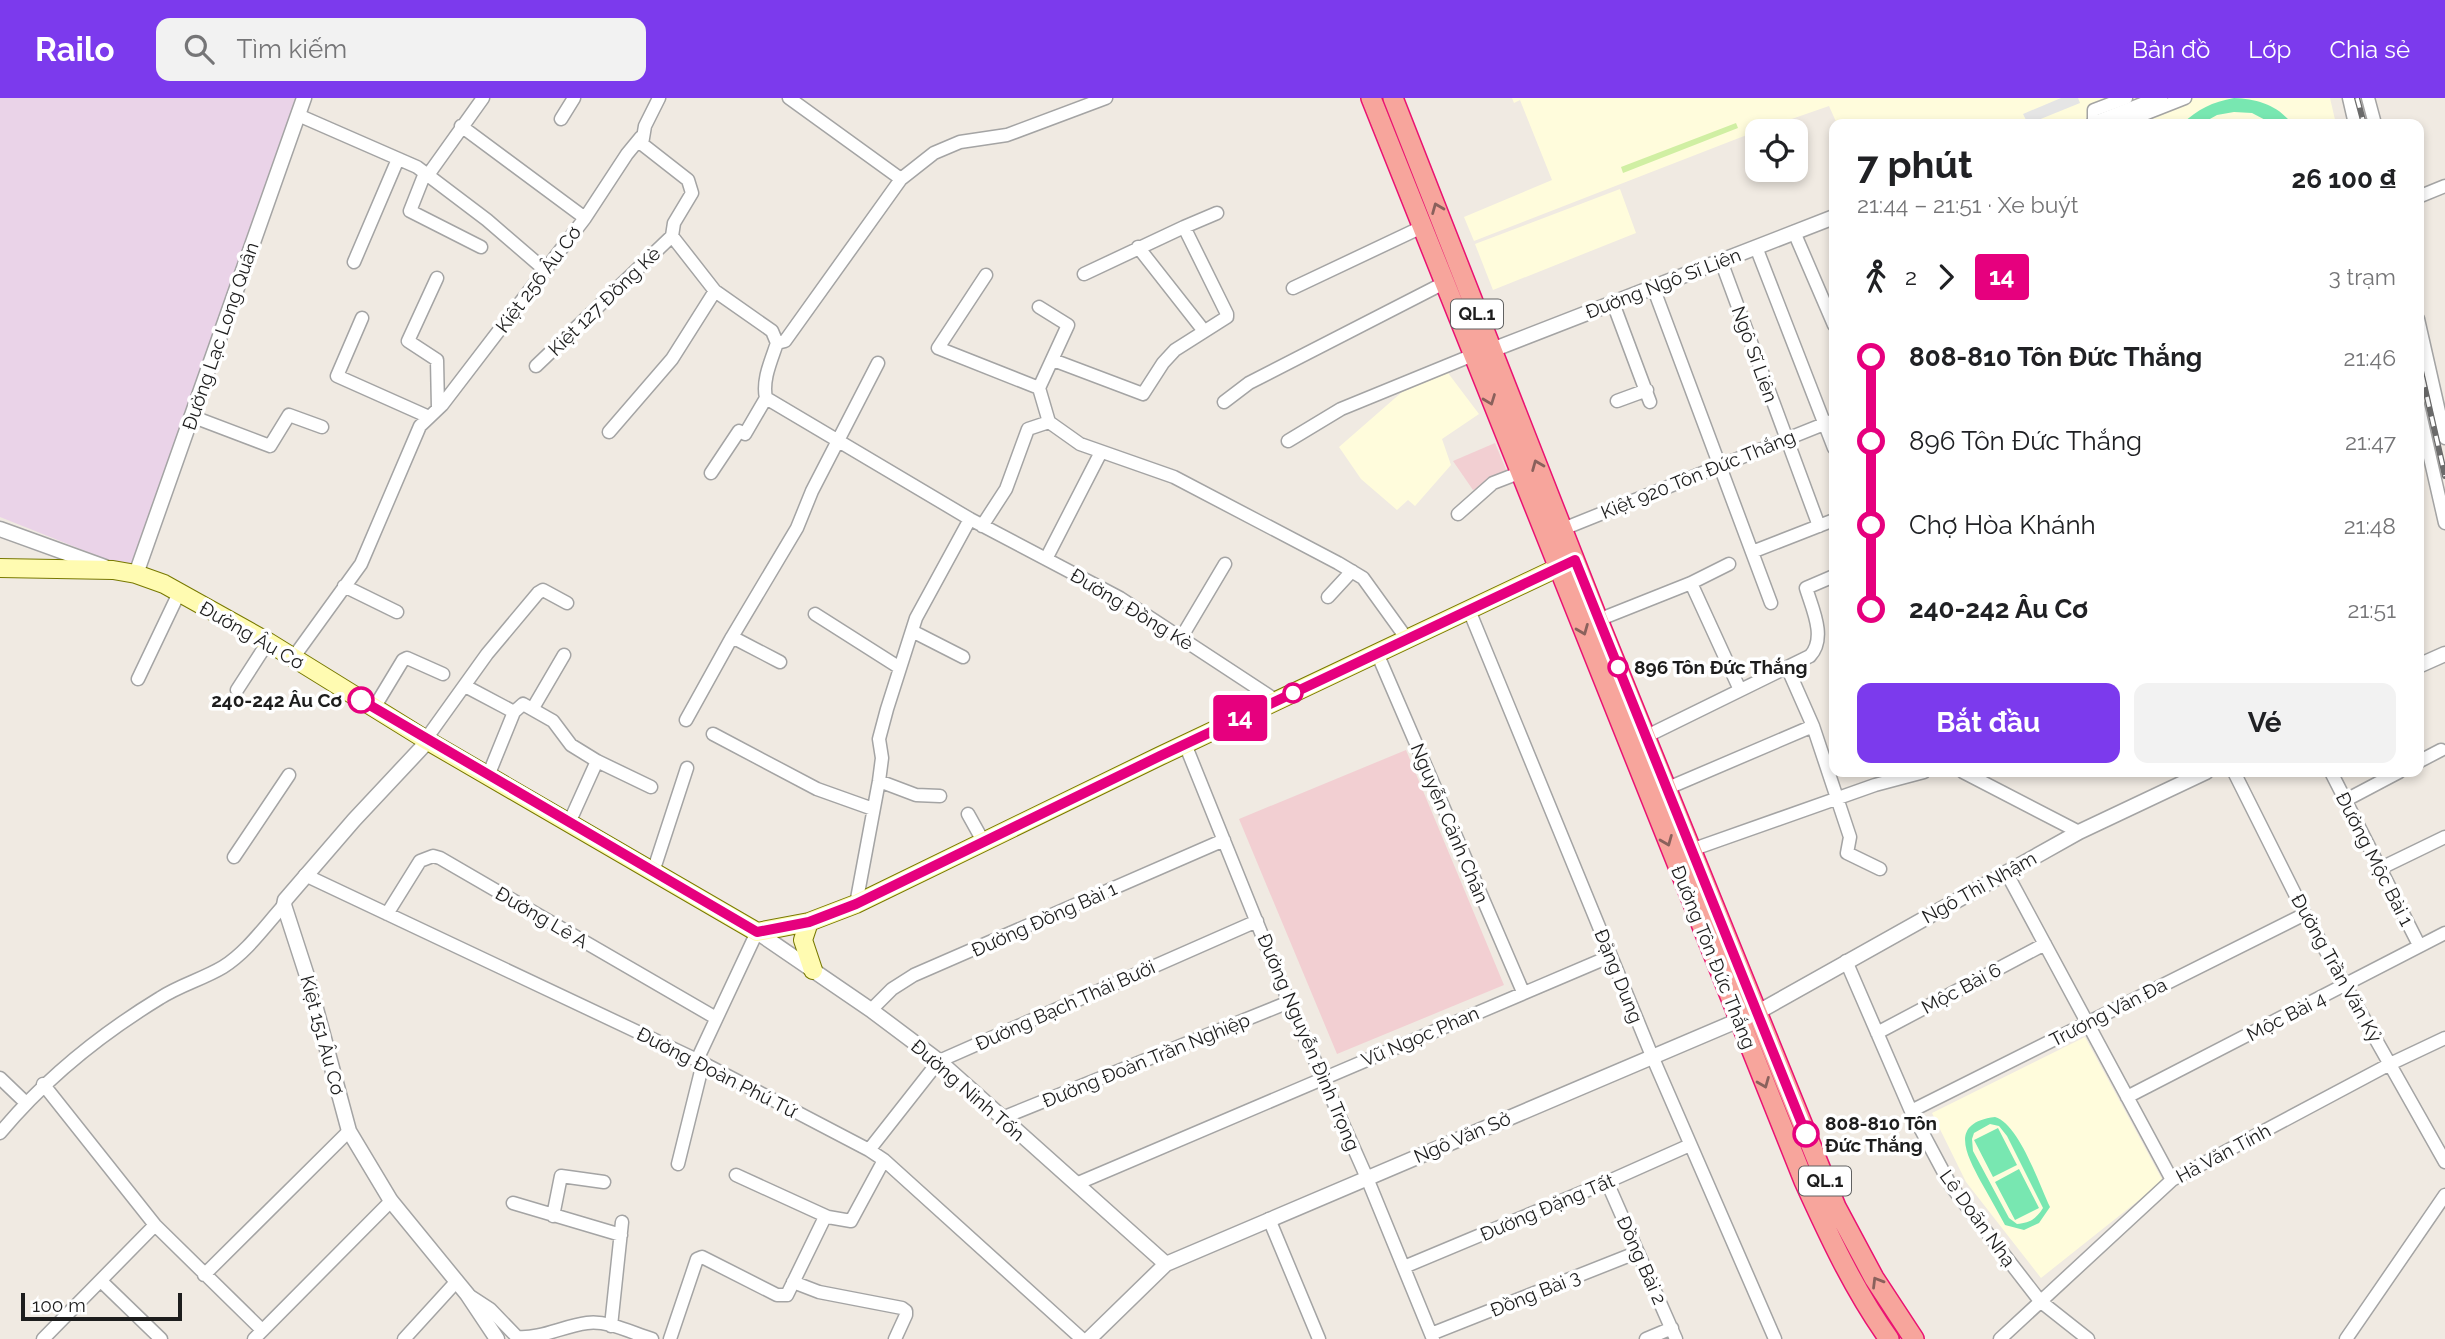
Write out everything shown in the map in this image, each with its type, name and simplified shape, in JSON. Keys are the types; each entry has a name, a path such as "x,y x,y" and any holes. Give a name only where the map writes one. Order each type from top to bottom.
{"highway":[{"name":"QL.1","path":"1371,98 1444,283 1482,352 1563,529 1567,563"},
{"name":"QL.1","path":"1393,98 1448,237 1519,473 1567,563"},
{"path":"1429,246 1448,237"},
{"name":"Đường Tôn Đức Thắng","path":"1567,563 1598,620 1647,736 1836,1207 1874,1278 1914,1339"},
{"name":"Đường Tôn Đức Thắng","path":"1567,563 1739,1020 1804,1181 1838,1256 1866,1307 1889,1339"}],"main road":[{"path":"757,932 809,922 856,904 1567,563"},
{"name":"Đường Âu Cơ","path":"0,568 113,570 136,574 179,593 268,642 427,740 757,932"},
{"path":"809,922 803,940 813,970"}],"street":[{"path":"481,247 410,211 427,174 483,98"},
{"path":"561,119 574,98"},
{"path":"659,98 641,137 642,144 679,173 691,186 692,193 674,223 672,236 715,291 772,331 777,344 767,375 764,390 766,398 745,434 739,431 711,473"},
{"path":"789,98 901,179"},
{"path":"777,344 785,341 901,179 934,153 960,142 1007,135 1106,98"},
{"path":"2100,119 2094,110 2126,98"},
{"path":"2111,119 2160,98"},
{"path":"2115,119 2185,98"},
{"path":"2349,98 2354,119"},
{"path":"2368,98 2374,119"},
{"path":"304,103 427,174 545,270"},
{"name":"Đường Lạc Long Quân","path":"136,574 304,103"},
{"path":"461,126 585,218"},
{"name":"Kiệt 256 Âu Cơ","path":"293,658 360,564 420,426 433,413 585,218 641,137"},
{"path":"354,262 398,159"},
{"path":"2424,195 2445,186"},
{"path":"1084,274 1217,213"},
{"name":"Đường Ngô Sĩ Liên","path":"1482,352 1829,219"},
{"path":"1053,360 1143,394 1169,356 1226,319 1227,314 1184,227"},
{"path":"1293,288 1422,227"},
{"path":"1794,232 1829,312"},
{"name":"Kiệt 127 Đồng Kè","path":"536,366 672,236"},
{"path":"1138,247 1204,331"},
{"path":"1756,247 1829,420"},
{"name":"Ngô Sĩ Liên","path":"1721,261 1819,526"},
{"path":"986,275 938,348 1040,388"},
{"path":"362,318 337,376 433,413 437,360 408,341 437,278"},
{"path":"1224,402 1249,383 1444,283"},
{"path":"1653,287 1771,603"},
{"path":"609,432 672,359 715,291"},
{"path":"1613,303 1648,396 1617,401"},
{"path":"1040,307 1068,324 1040,388 1049,422 1080,444 1174,477 1352,571 1363,578 1407,639"},
{"path":"2424,345 2445,438"},
{"path":"1288,441 1340,409 1482,352"},
{"path":"686,720 797,528 812,491 878,363"},
{"name":"Đường Đồng Kè","path":"766,398 982,526 1120,598 1277,701"},
{"path":"191,416 270,446 289,415 322,427"},
{"path":"982,526 1006,489 1028,429 1049,422"},
{"name":"Kiệt 920 Tôn Đức Thắng","path":"1563,529 1829,422"},
{"path":"2424,431 2445,523"},
{"path":"1046,559 1101,452"},
{"path":"1458,514 1493,483 1519,473"},
{"path":"856,904 879,781 882,758 879,739 900,668 916,618 970,519"},
{"path":"1752,552 1829,522"},
{"path":"0,529 113,570"},
{"path":"1181,638 1225,564"},
{"path":"1598,620 1691,583 1729,564"},
{"path":"1328,597 1352,571"},
{"path":"1647,736 1810,656 1818,645 1818,630 1806,588 1829,578"},
{"path":"1691,583 1740,690"},
{"path":"344,586 397,612"},
{"path":"0,1132 43,1084 98,1041 161,997 225,966 249,944 284,905 305,875 427,740 486,654 541,590 567,603"},
{"path":"138,680 179,593"},
{"name":"Đặng Dung","path":"1469,610 1652,1056 1775,1339"},
{"path":"815,614 900,668"},
{"path":"912,631 962,657"},
{"path":"732,637 780,662"},
{"path":"237,690 268,642"},
{"name":"Nguyễn Cảnh Chân","path":"1377,653 1523,992"},
{"path":"2424,663 2445,654"},
{"path":"533,708 564,655"},
{"path":"374,708 403,660 407,658 443,674"},
{"path":"1787,667 1813,726 1829,773"},
{"path":"465,686 514,712"},
{"path":"488,776 514,712 523,705 553,721 571,744 597,761 651,787"},
{"path":"1668,788 1813,726"},
{"path":"713,734 817,789 873,809"},
{"name":"Đường Nguyễn Đình Trọng","path":"1185,744 1289,1002 1367,1178 1432,1336"},
{"path":"2424,759 2441,750"},
{"path":"569,823 597,761"},
{"path":"653,872 687,768"},
{"path":"234,857 289,775"},
{"path":"1830,777 1850,837 1847,853 1880,869"},
{"path":"1974,777 2079,832"},
{"name":"Ngô Thì Nhậm","path":"1758,1012 2079,832 2195,777"},
{"name":"Đường Trần Văn Kỷ","path":"2236,777 2305,914 2445,1162"},
{"name":"Đường Mộc Bài 1","path":"2334,777 2419,945"},
{"path":"2346,800 2390,777"},
{"path":"1691,850 1837,797 1878,778"},
{"path":"879,781 916,795 940,796"},
{"path":"968,814 984,841"},
{"path":"2381,868 2445,837"},
{"name":"Đường Đồng Bài 1","path":"871,1010 892,989 914,975 1224,840"},
{"name":"Đường Lê A","path":"387,914 420,861 433,856 440,858 716,1018"},
{"path":"2006,872 2172,1180"},
{"name":"Đường Đoàn Phú Tứ","path":"305,875 700,1061 869,1150 884,1160 1082,1339"},
{"name":"Kiệt 151 Âu Cơ","path":"284,905 309,979 349,1131 391,1201 467,1294 497,1339"},
{"name":"Trương Văn Đa","path":"1911,1111 2305,914"},
{"name":"Đường Bạch Thái Bưởi","path":"869,1150 939,1061 1257,921"},
{"path":"678,1164 700,1061 716,1018 757,932"},
{"name":"Đường Ninh Tốn","path":"757,932 871,1010 939,1061 1166,1264"},
{"name":"Mộc Bài 4","path":"2127,1097 2445,933"},
{"name":"Mộc Bài 6","path":"1877,1033 2045,944"},
{"name":"Vũ Ngọc Phan","path":"1076,1184 1611,956"},
{"name":"Lê Doãn Nhạ","path":"1846,961 1911,1111 1951,1186 2040,1301 2088,1339"},
{"name":"Đường Đoàn Trần Nghiệp","path":"1002,1118 1289,1002"},
{"name":"Ngô Văn Sở","path":"1166,1264 1758,1012"},
{"name":"Hà Văn Tính","path":"2000,1339 2172,1180 2390,1063 2445,1038"},
{"path":"0,1078 25,1102"},
{"path":"43,1084 155,1225 258,1334 391,1201"},
{"path":"204,1275 349,1131"},
{"name":"Đường Đặng Tất","path":"1404,1267 1690,1145"},
{"path":"736,1175 828,1217 851,1222 884,1160"},
{"path":"553,1216 561,1176 604,1182"},
{"name":"Đồng Bài 2","path":"1607,1182 1674,1334"},
{"path":"2346,1339 2445,1195"},
{"path":"513,1203 553,1216 621,1228 611,1326"},
{"path":"670,1339 697,1259 702,1257 777,1295 787,1295 824,1219 828,1217"},
{"path":"1269,1220 1319,1339"},
{"path":"43,1339 155,1225"},
{"name":"Đồng Bài 3","path":"1432,1336 1638,1252"},
{"path":"1088,1339 1166,1264"},
{"path":"101,1281 160,1339"},
{"path":"404,1339 456,1282"},
{"path":"793,1282 819,1292 902,1308 906,1311 895,1339"},
{"path":"467,1294 490,1309 517,1337 533,1338 596,1322 652,1339"},
{"path":"1646,1339 1674,1334"}],"shaded area":[{"path":"0,98 306,98 133,570 0,517"},
{"path":"1512,98 2330,98 2335,119 1835,119 1829,106 1792,119 1745,119 1745,136 1474,241 1464,217 1552,180 1520,100 1514,103"},
{"path":"2061,98 2078,98 2080,103 2040,119 2026,119 2023,114"},
{"path":"1620,189 1636,233 1493,290 1475,244"},
{"path":"1448,373 1479,414 1442,439 1451,465 1415,506 1408,500 1397,510 1361,479 1339,447 1402,392"},
{"path":"1495,443 1508,474 1473,490 1453,461"},
{"path":"1406,750 1504,985 1337,1054 1239,819"},
{"path":"2085,1037 2163,1181 2041,1278 1966,1182 1932,1113"}],"green space":[{"path":"2234,98 2251,100 2274,108 2288,119 2263,119 2252,113 2234,112 2210,119 2188,119 2219,102"},
{"path":"1736,123 1738,128 1623,173 1621,167"},
{"path":"1995,1117 2004,1122 2020,1142 2050,1207 2039,1223 2024,1230 2005,1225 1967,1151 1966,1133 1980,1120","holes":["1990,1124 1999,1126 2007,1136 2043,1208 2035,1218 2026,1223 2017,1224 2009,1218 1973,1151 1974,1133"]},
{"path":"1998,1128 2017,1165 1993,1177 1974,1140"},
{"path":"2019,1169 2039,1208 2015,1220 1995,1182"}],"railway":[{"path":"2357,98 2363,119"},
{"path":"2424,384 2445,476"}],"bus line":[{"name":"14","path":"361,700 757,932 809,922 856,904 1160,756 1575,560 1806,1134"}],"place":[{"name":"896 Tôn Đức Thắng","path":"1618,667"},
{"name":"240-242 Âu Cơ","path":"361,700"},
{"name":"808-810 Tôn Đức Thắng","path":"1806,1134"}]}
